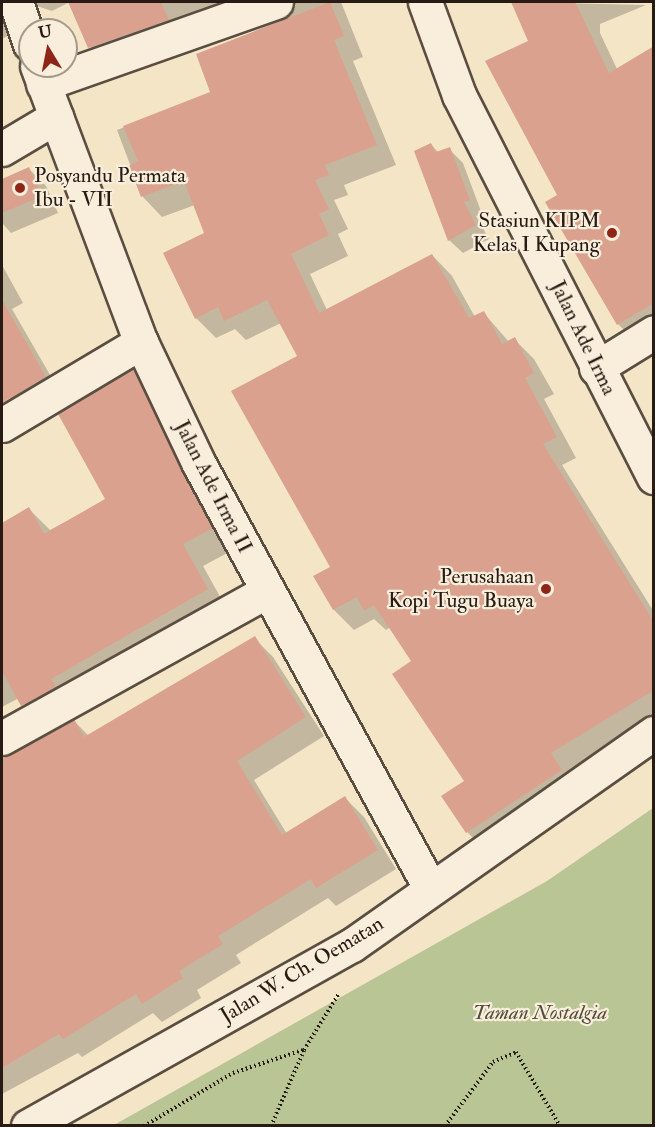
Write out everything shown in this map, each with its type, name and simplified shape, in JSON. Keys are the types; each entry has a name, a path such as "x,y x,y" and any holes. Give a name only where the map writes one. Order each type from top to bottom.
{"street":[{"path":"16,2 21,18"},
{"path":"78,63 276,2"},
{"name":"Jalan Ade Irma","path":"425,2 459,94 596,368 654,477"},
{"name":"Jalan Ade Irma II","path":"41,78 141,342 267,591 431,889"},
{"path":"2,149 56,117"},
{"path":"596,368 654,332"},
{"path":"2,424 141,342"},
{"path":"2,738 267,591"},
{"name":"Jalan W. Ch. Oematan","path":"28,1125 352,945 654,734"}],"path":[{"path":"144,1125 233,1072 304,1050 271,1125"},
{"path":"445,1125 493,1062 516,1052 560,1125"}],"green space":[{"name":"Taman Nostalgia","path":"653,808 653,1125 114,1125 547,881"}],"building":[{"path":"68,2 161,2 169,20 88,48 78,25 78,18 75,18"},
{"path":"330,2 344,36 334,40 377,145 325,165 329,175 315,180 329,209 319,214 329,235 291,254 319,313 432,254 469,318 484,311 502,344 515,337 534,373 525,378 557,437 543,444 654,622 654,690 551,753 562,770 466,833 441,796 464,781 392,674 411,661 374,605 364,611 357,597 333,610 313,576 330,567 231,391 297,356 267,300 224,321 218,307 195,319 163,253 204,233 184,181 141,197 129,166 138,161 123,126 210,92 196,54"},
{"path":"511,2 575,2 609,73 654,46 654,303 617,325 545,202 557,195 485,61 528,41"},
{"path":"431,143 436,152 450,147 470,200 464,202 476,225 448,241 414,151"},
{"name":"Posyandu Permata Ibu - VII","path":"29,167 42,196 2,213 2,179"},
{"path":"2,300 46,377 2,403"},
{"path":"133,369 213,528 183,544 208,589 51,679 56,687 21,706 2,671 2,523 29,507 44,534 105,499 58,414"},
{"path":"255,636 306,717 237,761 282,835 345,796 378,850 316,888 311,879 218,936 223,944 179,971 183,978 142,1004 136,994 63,1039 59,1034 2,1068 2,759 74,719 84,737"}],"place":[{"name":"Posyandu Permata Ibu - VII","path":"20,188"},
{"name":"Stasiun KIPM Kelas I Kupang","path":"612,233"},
{"name":"Perusahaan Kopi Tugu Buaya","path":"546,589"}]}
